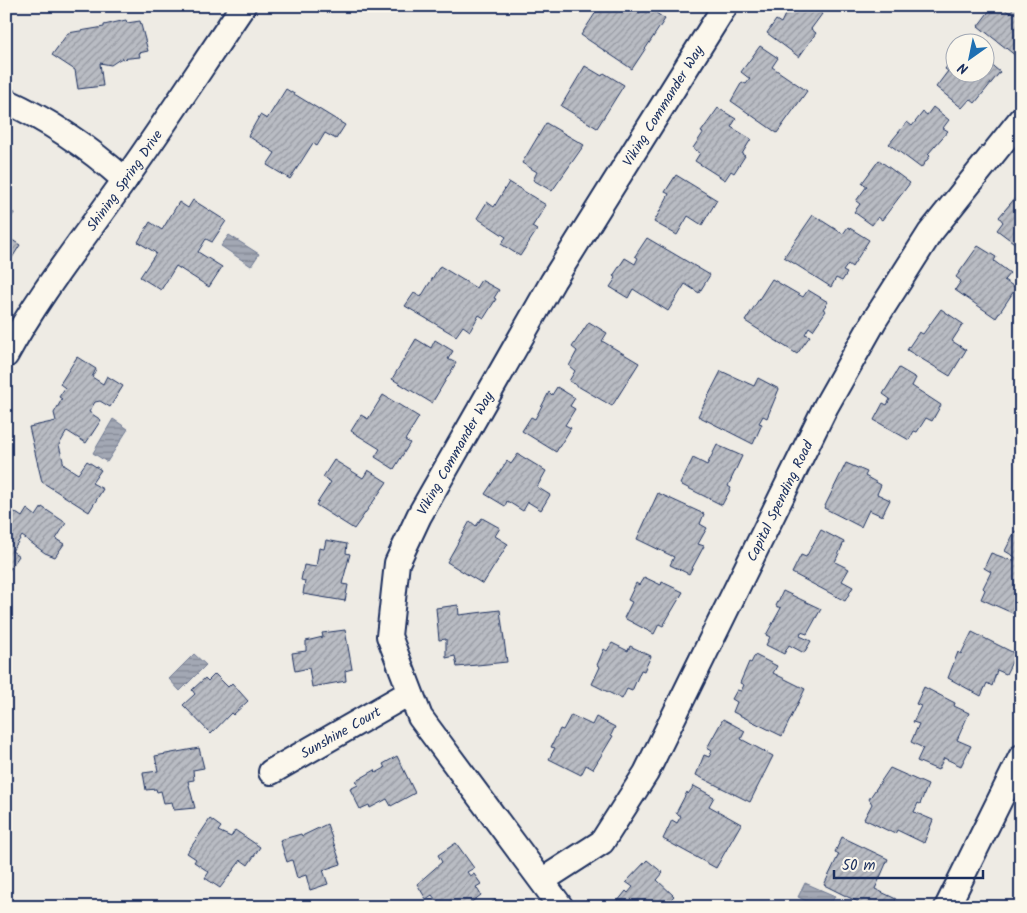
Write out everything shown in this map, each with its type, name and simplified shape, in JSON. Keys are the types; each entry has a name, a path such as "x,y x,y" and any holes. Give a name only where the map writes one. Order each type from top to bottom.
{"street":[{"name":"Shining Spring Drive","path":"6,356 17,334 125,180 243,6"},
{"name":"Viking Commander Way","path":"561,907 543,880 447,756 420,717 409,693 389,636 397,563 419,516 553,281 725,6"},
{"path":"6,102 33,113 92,151 125,180"},
{"name":"Capital Spending Road","path":"543,880 602,842 646,773 822,415 874,321 930,233 1021,119"},
{"name":"Sunshine Court","path":"271,772 409,693"},
{"path":"948,907 1021,757"}],"shaded area":[{"path":"229,235 259,254 251,266 221,246"},
{"path":"113,419 128,429 107,462 93,453"},
{"path":"194,654 206,665 180,691 169,679"},
{"path":"805,883 835,896 829,907 818,907 798,897"}],"building":[{"path":"600,6 629,6 639,13 646,6 665,19 632,69 581,35"},
{"path":"789,6 821,6 818,11 822,14 811,29 816,33 799,57 767,33 776,20 781,23"},
{"path":"993,6 1000,6 1010,13 1015,6 1021,6 1021,51 1016,56 994,39 994,32 986,32 978,26"},
{"path":"126,20 127,23 140,21 148,51 139,53 140,57 120,59 111,65 100,63 103,86 78,89 75,70 52,55 68,33 104,27 104,25"},
{"path":"760,46 778,58 772,67 807,91 777,133 731,101 742,82 746,84 750,79 741,72"},
{"path":"585,66 602,76 604,73 624,85 597,128 561,106"},
{"path":"994,67 1000,72 994,79"},
{"path":"944,76 944,82 992,82 975,103 970,99 962,108 936,87"},
{"path":"286,89 345,125 336,139 325,133 317,146 313,143 290,179 267,165 275,153 248,136 260,115 267,119"},
{"path":"933,107 949,120 943,128 948,131 928,154 930,156 921,168 889,144 907,122 912,126 923,112 927,115"},
{"path":"718,108 736,119 731,127 751,139 742,154 745,156 734,173 731,171 725,180 695,161 700,153 693,148 703,133 701,132"},
{"path":"546,123 584,145 552,191 533,180 537,172 522,163"},
{"path":"879,160 910,183 882,220 878,217 872,225 854,212 860,204 856,201 867,186 862,183"},
{"path":"676,175 717,200 702,225 688,216 677,235 654,222 669,194 665,192"},
{"path":"509,182 546,205 532,227 537,230 520,256 501,244 506,237 477,218 487,202 494,207"},
{"path":"1021,191 1021,248 997,230 1003,222 999,217"},
{"path":"193,200 226,221 212,242 206,239 198,252 222,267 209,287 176,266 161,290 140,277 156,253 138,242 150,222 162,230 179,202 188,208"},
{"path":"6,208 14,213 6,226"},
{"path":"813,215 843,234 848,227 869,240 852,267 848,264 843,271 847,273 842,281 836,278 831,287 784,257"},
{"path":"6,236 20,245 7,266 6,266"},
{"path":"647,238 710,275 699,293 685,284 668,311 633,289 628,298 610,287 616,278 613,276 625,258 635,264 638,258 635,256"},
{"path":"978,246 996,257 994,261 1010,273 1004,280 1016,288 996,318 955,290 961,281 956,277"},
{"path":"440,266 476,288 481,280 499,290 494,298 496,299 484,318 479,315 470,331 463,326 456,336 405,306 414,293 421,297"},
{"path":"772,279 803,297 808,290 828,302 823,309 826,311 813,330 809,327 805,334 810,336 797,354 745,321"},
{"path":"941,309 963,324 952,341 966,350 950,376 907,350 919,332 923,334"},
{"path":"589,322 607,333 602,341 639,363 612,406 569,381 575,371 569,366 577,351 572,347"},
{"path":"416,339 431,348 435,340 453,351 448,359 456,363 432,403 392,379"},
{"path":"77,357 96,369 92,377 103,384 107,376 123,386 110,407 100,401 95,402 89,412 101,420 86,443 67,431 59,445 64,465 78,474 87,461 101,470 92,483 103,489 89,512 42,482 29,427 56,421 54,413 62,399 59,397 65,388 60,384"},
{"path":"899,368 916,378 912,386 941,405 932,421 926,418 917,432 914,431 909,440 874,420 883,403 887,405 890,399 883,394"},
{"path":"721,371 754,386 758,378 779,389 767,418 763,416 759,423 762,424 753,444 698,416"},
{"path":"557,387 575,398 570,406 575,409 565,425 571,428 556,452 522,431 531,417 535,419 549,392 552,395"},
{"path":"383,395 419,417 405,440 410,443 394,469 375,457 380,449 351,431 361,415 368,419"},
{"path":"717,445 742,456 728,486 731,488 722,505 680,484 693,458 707,465"},
{"path":"518,454 546,471 537,487 550,495 541,510 528,502 523,511 507,501 505,506 485,494 507,461 511,464"},
{"path":"334,460 363,478 368,470 387,482 354,529 316,505 331,482 323,477"},
{"path":"846,463 867,472 865,476 881,485 877,494 890,500 882,516 869,510 861,527 824,508"},
{"path":"658,493 704,514 700,524 707,528 698,544 704,546 689,574 670,565 674,557 637,539"},
{"path":"42,507 66,523 56,539 64,544 55,557 45,553 22,536 12,551 19,556 8,572 6,571 6,515 10,509 22,517 27,509 36,516"},
{"path":"482,518 500,528 495,536 508,544 483,584 447,562 470,521 476,526"},
{"path":"821,530 844,542 835,562 849,569 842,581 853,587 845,601 792,573 801,555 806,557"},
{"path":"1015,531 1021,533 1021,612 1019,616 981,599 985,590 983,588 991,572 984,568 991,553 1013,561 1015,557 1005,551"},
{"path":"326,540 347,544 346,553 350,554 342,584 348,585 345,601 303,594 305,581 301,580 304,565 316,567 319,548 324,549"},
{"path":"644,577 661,585 662,582 683,592 663,626 659,624 654,634 624,618 632,602 628,600 636,583 639,585"},
{"path":"783,591 821,609 807,634 801,632 800,636 811,641 804,653 789,645 784,654 766,645 770,637 766,635 781,608 776,606"},
{"path":"458,605 459,615 500,610 507,662 457,667 455,656 446,658 446,639 439,640 436,608"},
{"path":"345,630 352,669 345,671 346,681 312,687 309,668 295,671 292,653 306,651 306,641 323,637 322,633"},
{"path":"972,632 1016,654 1006,674 997,670 992,686 987,683 981,696 948,678 958,652 961,654"},
{"path":"612,643 628,651 630,646 651,656 644,671 641,670 632,691 627,689 622,699 592,684 600,667 597,665 604,649 607,651"},
{"path":"755,655 777,666 773,673 805,689 782,736 733,712 737,702 732,699 737,690 741,691 744,685 740,683 749,662 751,663"},
{"path":"215,674 228,687 232,683 248,701 233,715 231,713 211,734 183,705 195,694 192,690 205,678 208,681"},
{"path":"924,687 955,703 954,706 969,713 957,740 971,746 961,766 944,758 938,770 917,761 923,748 911,742 919,724 913,722 921,706 916,704"},
{"path":"571,715 592,725 596,717 615,727 611,735 613,736 593,769 586,765 581,775 549,759 555,748 551,747 560,729 563,730"},
{"path":"723,719 745,731 741,739 773,756 750,802 696,775 704,755 709,757 712,751 707,748"},
{"path":"199,748 204,768 193,770 194,780 188,781 195,808 174,810 172,802 164,803 161,791 157,792 156,789 146,790 143,773 158,771 155,756"},
{"path":"397,756 415,793 391,806 387,799 370,808 369,805 360,809 350,789 358,785 356,781 375,770 376,773 385,768 383,764"},
{"path":"890,768 928,785 920,804 918,803 914,812 933,820 924,843 897,830 895,834 864,819 872,804 869,799"},
{"path":"694,786 714,797 709,806 741,824 716,868 663,839 672,820 677,823 681,816 676,813 687,792 688,794"},
{"path":"210,819 221,827 218,831 231,837 235,830 260,847 248,865 241,860 220,888 205,878 209,872 194,862 196,859 187,853"},
{"path":"327,824 341,864 323,870 328,884 310,890 306,875 297,878 292,860 287,862 280,840 301,834 302,836"},
{"path":"842,837 888,859 875,889 896,899 892,907 859,907 857,906 858,902 824,885 839,854 835,852"},
{"path":"456,843 474,868 467,872 470,876 474,874 481,884 476,887 481,895 465,907 441,907 432,895 426,899 417,884 442,862 438,855"},
{"path":"647,860 663,873 657,880 674,896 664,907 613,907 626,891 628,893 633,887 626,882"},
{"path":"495,900 499,907 486,907"}]}
